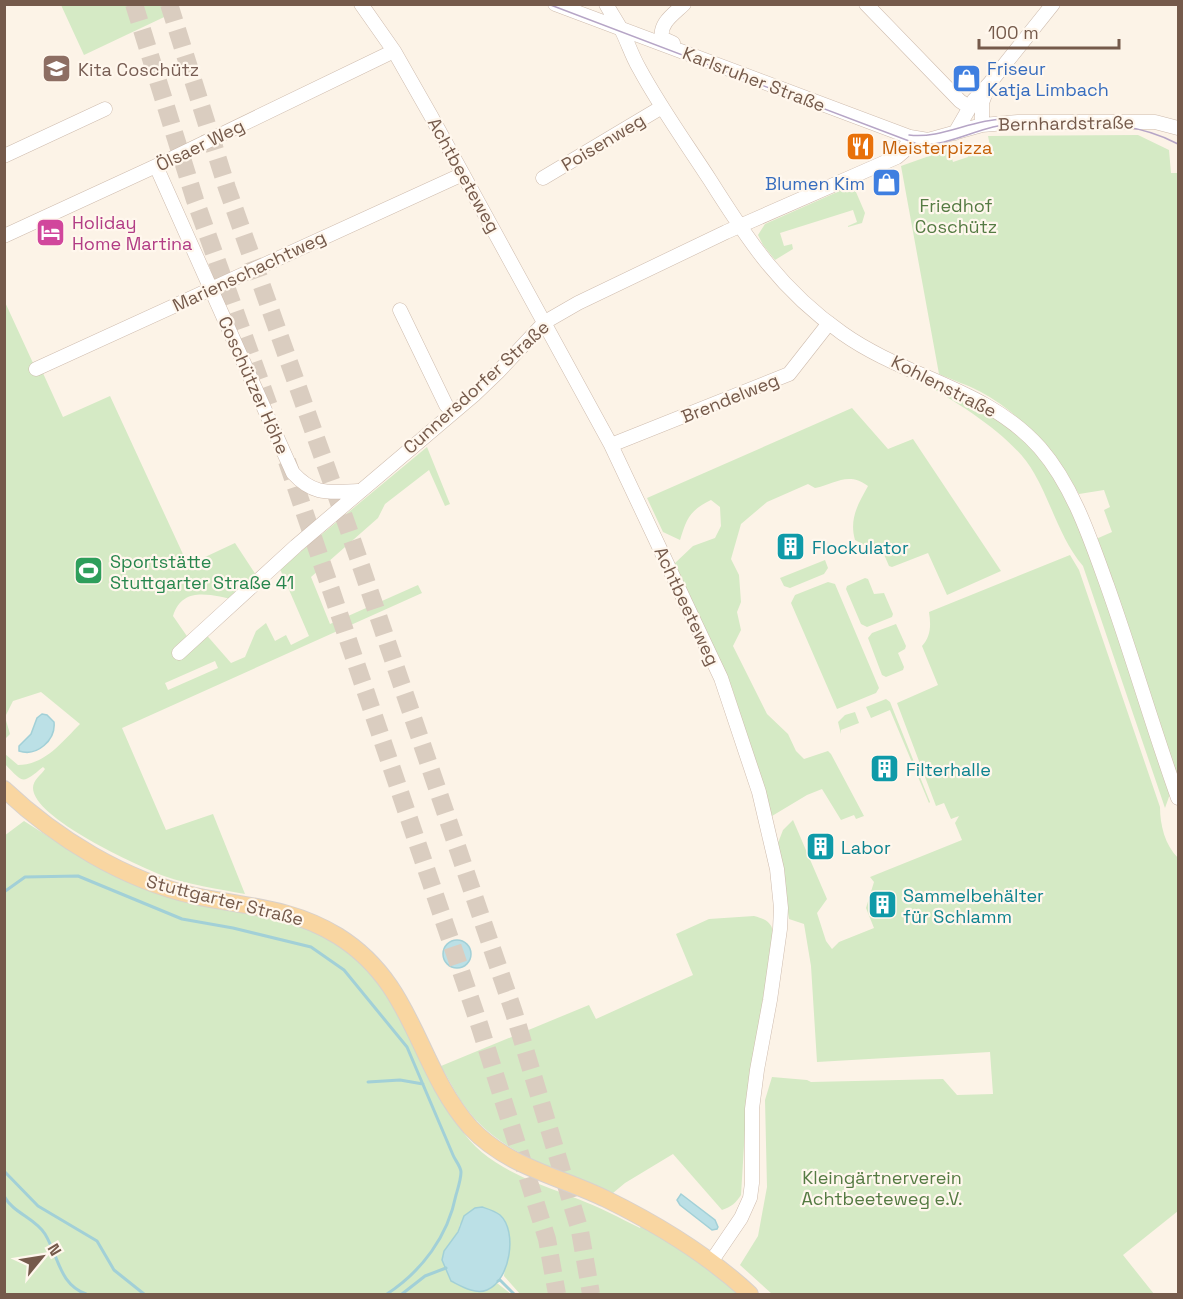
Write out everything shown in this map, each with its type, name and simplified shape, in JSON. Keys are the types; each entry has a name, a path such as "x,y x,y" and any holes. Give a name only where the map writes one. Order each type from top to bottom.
{"main road":[{"name":"Stuttgarter Straße","path":"4,789 29,812 67,839 124,871 158,886 193,895 294,914 341,938 362,954 392,987 415,1028 446,1094 484,1140 529,1169 603,1198 630,1212 711,1262 750,1294"}],"street":[{"name":"Achtbeeteweg","path":"361,4 394,51 611,445 721,678 759,792 777,869 780,929 771,1000 752,1109 750,1198 741,1218 711,1262"},
{"name":"Kohlenstraße","path":"606,4 662,107 740,227 770,268 789,288 829,323 861,345 970,396 998,412 1024,432 1054,467 1080,514 1091,540 1179,798"},
{"path":"684,4 662,29 662,38 681,47 692,56"},
{"path":"866,4 960,101 969,107"},
{"path":"955,133 980,92 989,84 1053,4"},
{"name":"Karlsruher Straße","path":"566,6 621,29 910,137 928,140 955,133"},
{"name":"Ölsaer Weg","path":"4,236 156,166 394,51"},
{"path":"982,125 982,103 989,84"},
{"name":"Poisenweg","path":"543,178 662,107"},
{"path":"4,156 105,109"},
{"name":"Bernhardstraße","path":"955,133 982,125 1018,122 1148,122 1179,128"},
{"name":"Cunnersdorfer Straße","path":"179,653 358,491 498,372 545,322 578,303 740,227 897,157 904,151 910,137"},
{"name":"Coschützer Höhe","path":"156,166 293,472 303,484 316,490 358,491"},
{"name":"Marienschachtweg","path":"36,369 463,174"},
{"path":"400,310 446,405 453,412"},
{"name":"Brendelweg","path":"611,445 789,374 829,323"}],"green space":[{"path":"61,5 176,5 179,10 84,55"},
{"name":"Friedhof Coschütz","path":"1138,135 1169,150 1171,173 1178,173 1178,782 1096,539 1112,532 1104,510 1110,507 1104,490 1079,494 1049,450 1011,412 981,392 939,374 901,166 949,149 953,162 968,157 967,151 990,146 988,136"},
{"path":"853,185 865,213 862,223 848,227 857,222 853,210 780,233 784,246 792,244 793,249 775,260 758,235 765,224"},
{"path":"4,300 33,363 42,371 63,417 110,396 188,565 235,543 256,575 238,600 200,594 191,596 184,599 173,616 191,642 203,631 231,663 245,657 256,631 266,623 275,641 286,635 291,645 309,636 280,569 427,447 450,504 445,506 429,470 385,504 378,518 311,577 330,624 418,585 422,593 122,728 166,830 213,814 245,894 184,882 151,871 89,840 50,813 38,800 33,788 45,769 43,767 31,777 23,779 5,764 5,754 18,765 28,764 45,757 80,724 41,692 13,701 5,717 10,734 5,739","holes":["215,661 218,668 168,690 165,683"]},
{"path":"925,381 980,409 1018,435 1043,461 1066,497 1090,555 1130,669 1170,794 1165,808 1083,566 1062,533 1034,473 1014,447 986,423 925,384"},
{"path":"852,408 888,449 913,439 1001,571 947,595 928,553 892,567 889,566 879,543 868,547 855,540 854,518 868,486 854,479 815,488 808,484 767,502 741,524 731,559 739,575 741,602 737,612 741,630 733,646 767,714 788,734 796,751 804,759 828,751 831,754 864,816 856,819 854,815 841,820 822,789 807,795 772,816 732,688 674,564 693,546 715,538 721,526 720,507 711,500 693,512 680,540 663,532 647,498"},
{"name":"Kleingärtnerverein Achtbeeteweg e.V.","path":"1070,555 1079,570 1160,807 1164,834 1178,858 1178,1211 1123,1255 1154,1294 772,1294 740,1265 758,1236 767,1187 765,1100 772,1077 811,1082 943,1079 957,1095 993,1094 990,1052 817,1062 811,966 804,924 789,919 778,843 783,830 793,820 827,899 817,913 826,941 832,949 839,942 874,928 866,908 874,882 870,877 962,840 955,823 959,816 951,819 944,803 936,806 897,703 938,685 922,646 930,630 929,612"},
{"path":"825,560 828,568 824,574 790,588 784,586 780,578"},
{"path":"865,578 868,579 874,594 884,593 893,614 892,617 867,627 861,624 846,589 847,586"},
{"path":"828,582 835,584 879,688 876,693 837,709 791,603 795,595"},
{"path":"896,624 906,646 898,653 904,667 903,670 886,677 882,675 868,638 872,633"},
{"path":"886,699 890,702 929,803 890,710 871,718 866,707"},
{"path":"855,712 859,723 841,730 841,734 838,722 845,715"},
{"path":"24,821 63,846 317,932 360,960 386,991 459,1126 483,1153 528,1180 594,1206 640,1228 642,1224 686,1251 742,1294 520,1294 504,1276 509,1232 500,1215 460,1224 457,1234 446,1250 444,1261 451,1281 486,1291 497,1283 511,1294 5,1294 4,836"},
{"path":"754,916 769,923 774,936 774,948 747,1096 741,1195 728,1208 722,1210 673,1154 625,1183 613,1193 523,1155 506,1145 476,1120 461,1101 441,1066 589,1005 596,1019 693,975 676,934 709,919"}],"water":[{"path":"42,714 47,715 54,722 49,741 32,752 19,751 19,746 31,734 37,718"},
{"path":"457,940 467,944 471,954 467,964 457,968 447,964 443,954 447,944"},
{"path":"681,1194 715,1220 717,1229 712,1230 680,1205 677,1200"},
{"path":"482,1207 494,1211 506,1222 510,1243 506,1267 501,1277 487,1290 478,1291 451,1281 442,1260 444,1251 458,1232 464,1216 475,1208"}],"waterway":[{"path":"4,892 25,877 78,876 182,919 233,928 311,947 344,970 407,1047 461,1172 452,1210 440,1238 411,1275 387,1294"},
{"path":"368,1082 400,1080 423,1084"},
{"path":"4,1171 38,1206 97,1241 114,1270 144,1294"},
{"path":"4,1196 13,1207 41,1228 65,1277 70,1284 86,1294"},
{"path":"402,1294 425,1276 446,1268"},
{"path":"498,1281 500,1280 514,1294"}],"tunnel":[{"path":"134,4 195,200 270,409"},
{"path":"169,4 227,188 348,528 514,1013 580,1231 591,1294"},
{"path":"287,461 480,1027 547,1239 557,1294"}],"tram line":[{"path":"548,4 917,144 946,142 1000,126 1070,124 1132,128 1178,144"},
{"path":"909,135 933,134 979,122 1003,119"}],"place":[{"name":"Kita Coschütz","path":"57,69"},
{"name":"Friseur Katja Limbach","path":"966,78"},
{"name":"Meisterpizza","path":"861,147"},
{"name":"Blumen Kim","path":"886,183"},
{"name":"Holiday Home Martina","path":"51,232"},
{"name":"Flockulator","path":"791,547"},
{"name":"Sportstätte Stuttgarter Straße 41","path":"89,571"},
{"name":"Filterhalle","path":"885,769"},
{"name":"Labor","path":"820,847"},
{"name":"Sammelbehälter für Schlamm","path":"882,905"}]}
